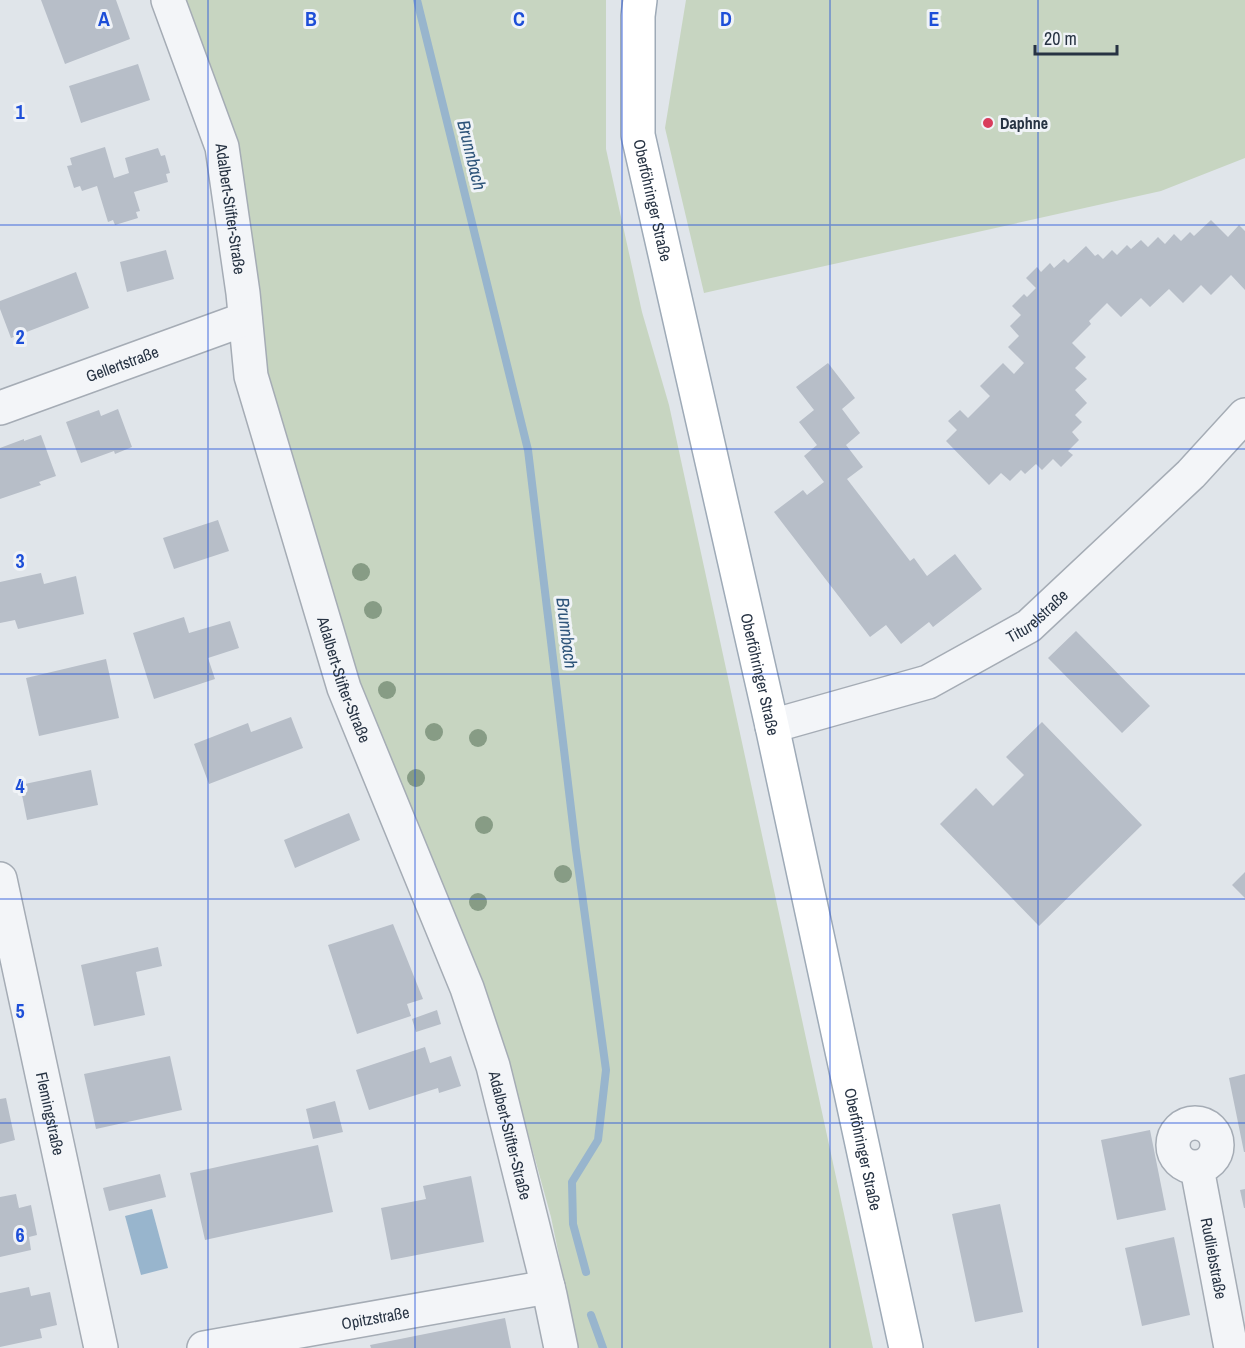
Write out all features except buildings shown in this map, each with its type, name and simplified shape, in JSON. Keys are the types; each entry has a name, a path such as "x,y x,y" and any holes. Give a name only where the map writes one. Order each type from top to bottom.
{"main road":[{"name":"Oberföhringer Straße","path":"640,0 638,135 772,726 906,1348"}],"street":[{"name":"Adalbert-Stifter-Straße","path":"168,0 222,147 243,293 251,376 344,688 467,988 493,1066 561,1348"},
{"name":"Gellertstraße","path":"0,408 245,319"},
{"name":"Titurelstraße","path":"772,726 928,682 1029,626 1191,474 1245,415"},
{"name":"Flemingstraße","path":"0,879 101,1348"},
{"name":"Rudliebstraße","path":"1197,1168 1231,1348"},
{"name":"Opitzstraße","path":"204,1348 548,1287"}],"green space":[{"path":"183,0 606,0 606,149 642,312 669,405 873,1348 578,1348 551,1217 505,1050 354,680 263,375"},
{"path":"686,0 1245,0 1245,158 1161,191 704,293 665,128"}],"water":[{"path":"152,1209 168,1268 141,1275 125,1216"}],"waterway":[{"name":"Brunnbach","path":"417,0 528,450 576,850 606,1070 598,1140 572,1182 573,1224 586,1272"},
{"name":"Brunnbach","path":"591,1315 603,1348"}],"place":[{"name":"Daphne","path":"988,123"}]}
